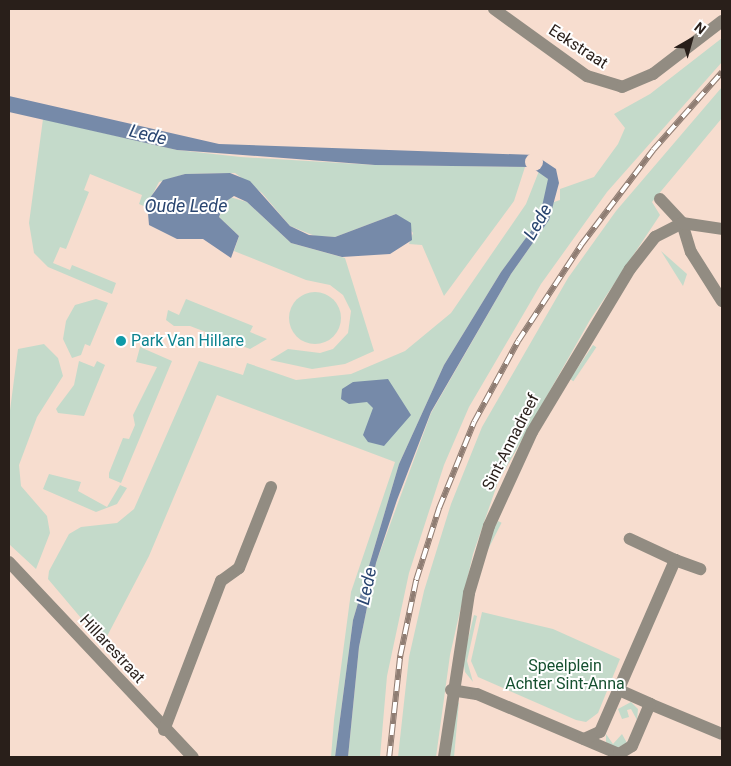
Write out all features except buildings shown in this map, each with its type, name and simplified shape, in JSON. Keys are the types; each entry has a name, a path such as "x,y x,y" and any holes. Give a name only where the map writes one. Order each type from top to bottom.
{"street":[{"name":"Eekstraat","path":"494,9 587,76 622,86 653,74 722,21"},
{"path":"660,199 682,223 691,252 722,301"},
{"path":"682,223 722,229"},
{"name":"Sint-Annadreef","path":"444,757 451,690 469,593 507,480 630,269 654,237 682,223"},
{"path":"164,730 221,580 239,568 271,487"},
{"path":"630,539 675,560 700,569"},
{"path":"584,739 600,732 620,690 675,560"},
{"name":"Hillarestraat","path":"9,562 164,730 193,757"},
{"path":"451,690 477,694 619,754 626,752 650,704"},
{"path":"620,690 722,734"}],"green space":[{"path":"722,38 722,62 607,192 541,284 469,407 444,465 409,573 387,676 380,757 348,757 359,647 376,563 431,413 511,274 542,230 554,202 560,200 560,189 594,177 618,144 625,128 614,114 650,94"},
{"path":"722,87 722,118 652,202 660,215 590,320 498,482 473,554 450,655 436,757 398,757 409,657 424,591 451,504 482,427 568,278 616,211"},
{"path":"43,119 177,150 241,157 375,165 525,167 514,201 444,296 422,245 409,244 413,233 396,214 335,237 315,236 290,226 262,193 235,173 185,174 159,182 146,207 139,204 142,195 90,174 84,190 89,192 66,249 60,247 53,263 70,270 72,265 116,283 112,294 48,267 34,253 29,223"},
{"path":"539,171 548,179 549,191 539,221 501,272 444,365 399,464 353,620 335,757 331,757 334,720 351,592 395,462 217,395 149,556 103,644 48,579 49,571 69,534 81,527 117,523 134,509 199,361 243,375 247,363 296,380 351,374 405,351 451,313 526,204"},
{"path":"230,197 247,202 291,243 345,258 374,351 345,364 312,369 270,360 288,349 320,353 333,349 348,333 351,311 343,295 330,285 306,280 234,251 239,236 219,217"},
{"path":"661,251 687,274 683,286"},
{"path":"310,292 320,292 330,296 337,303 341,318 337,333 330,340 320,344 310,344 300,340 293,333 289,323 289,313 293,303 300,296"},
{"path":"96,299 108,303 90,346 85,344 81,355 72,358 63,339 66,321 75,305"},
{"path":"186,299 253,326 250,332 267,339 250,349 190,326 174,326 166,320 168,310 179,315"},
{"path":"44,344 58,358 63,376 37,417 19,465 21,486 47,516 50,533 36,569 9,544 9,418 18,349"},
{"path":"593,345 596,347 573,381 570,379"},
{"path":"140,347 172,361 121,483 109,478 109,473 123,438 129,439 135,425 133,415 157,367 136,362"},
{"path":"79,361 94,367 97,361 105,365 84,416 58,413 56,409 74,385"},
{"path":"49,474 81,482 78,491 107,507 120,485 127,488 117,504 96,512 43,489"},
{"path":"498,521 502,523 481,563 478,561"},
{"name":"Speelplein Achter Sint-Anna","path":"482,612 553,629 620,659 598,713 586,722 576,720 478,677 471,661"},
{"path":"474,615 477,616 467,661 473,682 465,672 463,659"},
{"path":"459,702 454,757 450,757 457,705"},
{"path":"631,702 638,709 637,720 631,709 627,710 629,717 622,719 618,709"},
{"path":"606,734 613,744 622,734 627,743 617,748 606,742"}],"water":[{"name":"Lede","path":"9,96 219,144 535,155 556,169 559,183 549,220 511,274 431,412 397,500 376,563 359,647 348,757 335,757 353,620 399,464 444,365 501,272 539,220 548,179 531,167 375,165 177,150 9,112"},
{"name":"Oude Lede","path":"230,173 250,181 290,226 309,235 335,237 396,214 411,223 412,240 390,254 342,257 291,243 247,202 234,196 225,202 219,217 239,236 231,258 203,239 177,239 149,225 147,202 163,180 185,174"},
{"path":"388,379 411,415 384,446 368,442 363,435 373,408 367,402 349,404 341,399 342,389 353,382"}],"pier":[{"path":"534,153 540,156 543,162 540,168 534,171 528,168 525,162 528,156"}],"railway":[{"path":"389,757 400,656 416,580 439,508 474,422 518,341 581,245 653,150 722,72"}],"place":[{"name":"Park Van Hillare","path":"121,341"}]}
